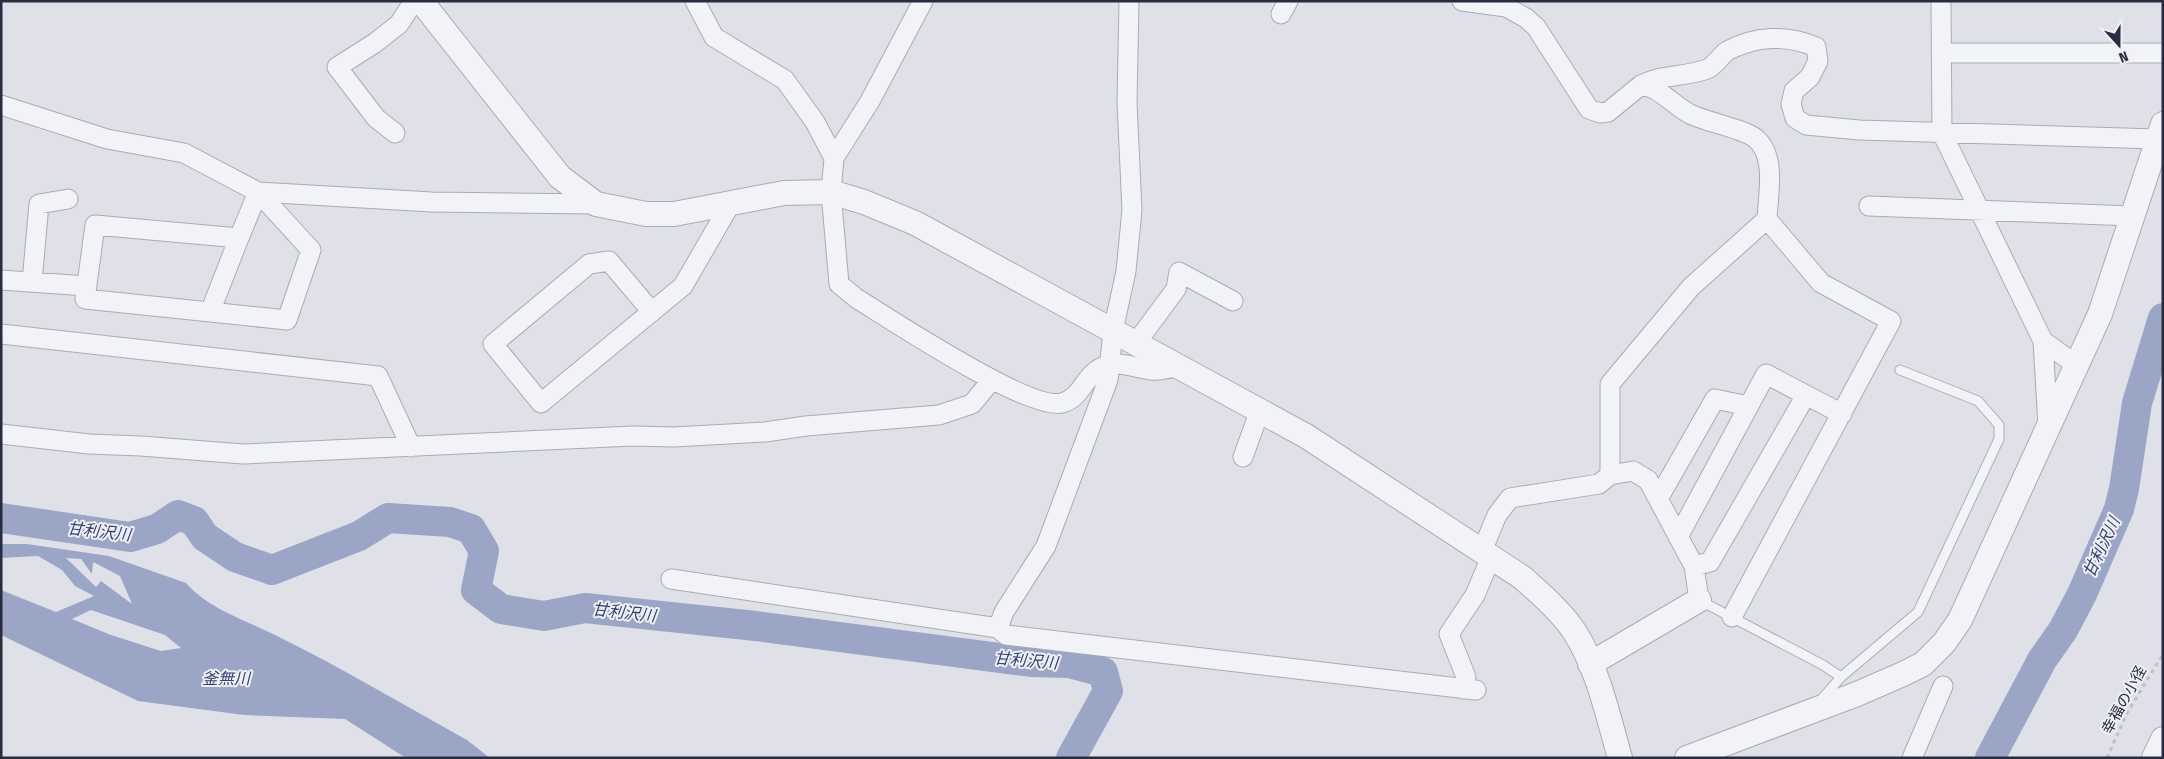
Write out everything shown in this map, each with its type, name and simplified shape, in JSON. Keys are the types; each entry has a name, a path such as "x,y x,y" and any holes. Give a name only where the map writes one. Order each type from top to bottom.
{"street":[{"path":"395,133 376,118 337,67 375,43 399,24 414,1"},
{"path":"421,1 560,177 596,204"},
{"path":"695,1 714,37 785,80 815,122 834,158"},
{"path":"923,1 870,101 834,158 831,192 839,284 856,298 991,380 1047,402 1061,403 1075,397 1094,370 1110,364 1155,370 1179,366"},
{"path":"998,628 1004,612 1046,546 1108,380 1113,330 1126,271 1132,210 1127,103 1129,1"},
{"path":"1462,1 1506,7 1531,22 1589,108 1600,113 1608,112 1641,84 1654,78 1708,69 1726,52 1754,40 1784,38 1801,40 1816,47 1818,61 1810,77 1794,91 1792,104 1795,118 1806,125 1859,130 1942,133 2160,131 2100,314 2075,364 1960,620 1944,643 1923,664 1903,674 1810,712 1687,758"},
{"path":"1941,1 1942,133 2043,341 2048,426"},
{"path":"1941,53 2163,53"},
{"path":"1641,84 1650,86 1690,114 1755,137 1766,151 1768,163 1767,219 1821,283 1891,321 1732,617"},
{"path":"1,105 107,139 184,153 258,192 311,250 288,320 85,299 95,225 239,238"},
{"path":"258,192 432,202 596,204 646,214 674,214 784,193 831,192 864,202 915,223 1306,436 1523,578 1551,604 1574,631 1602,693 1620,758"},
{"path":"210,312 258,192"},
{"path":"32,282 39,204 68,199"},
{"path":"652,312 609,261 589,264 493,344 541,403 652,312 683,286 731,203"},
{"path":"1869,206 2133,216"},
{"path":"1610,475 1610,384 1691,287 1767,219"},
{"path":"1136,343 1176,289 1180,272 1234,301"},
{"path":"1,280 87,286"},
{"path":"1,334 378,376 411,447"},
{"path":"2043,341 2075,364"},
{"path":"1678,537 1766,374 1842,414"},
{"path":"1,434 89,444 243,454 765,432 806,426 939,415 972,404 991,380"},
{"path":"1694,566 1710,562 1806,395"},
{"path":"1658,499 1715,399 1748,406"},
{"path":"1243,457 1260,410"},
{"path":"671,579 998,628 1006,635 1470,689 1449,634 1475,595 1496,515 1510,498 1599,484 1610,475 1633,471 1648,480 1694,566 1699,600 1590,664"},
{"path":"1912,758 1942,686"},
{"path":"2154,758 2163,739"}],"lane":[{"path":"1810,712 1841,677 1918,612 1999,439 2000,425 1978,401 1900,370"},
{"path":"1699,600 1823,665 1841,677"}],"path":[{"name":"幸福の小径","path":"2107,758 2127,712 2163,654"}],"water":[{"name":"釜無川","path":"1,544 27,544 109,556 186,583 206,600 229,614 301,648 349,674 467,740 490,758 406,758 345,719 244,715 138,701 1,635 1,590 56,612 94,596 75,586 62,570 38,556 1,558","holes":["66,558 81,559 92,574 93,562 120,576 132,604 101,581 96,587","91,610 165,635 181,648 161,651 111,635 72,619"]}],"waterway":[{"name":"甘利沢川","path":"1990,758 2042,660 2063,630 2082,594 2119,509 2124,489 2137,403 2163,318"},
{"name":"甘利沢川","path":"1,518 130,537 157,529 178,515 194,521 205,537 235,557 272,570 359,536 388,518 450,522 471,529 484,551 476,590 501,609 544,616 585,608 756,626 1031,662 1069,663 1103,672 1108,691 1071,758"}]}
